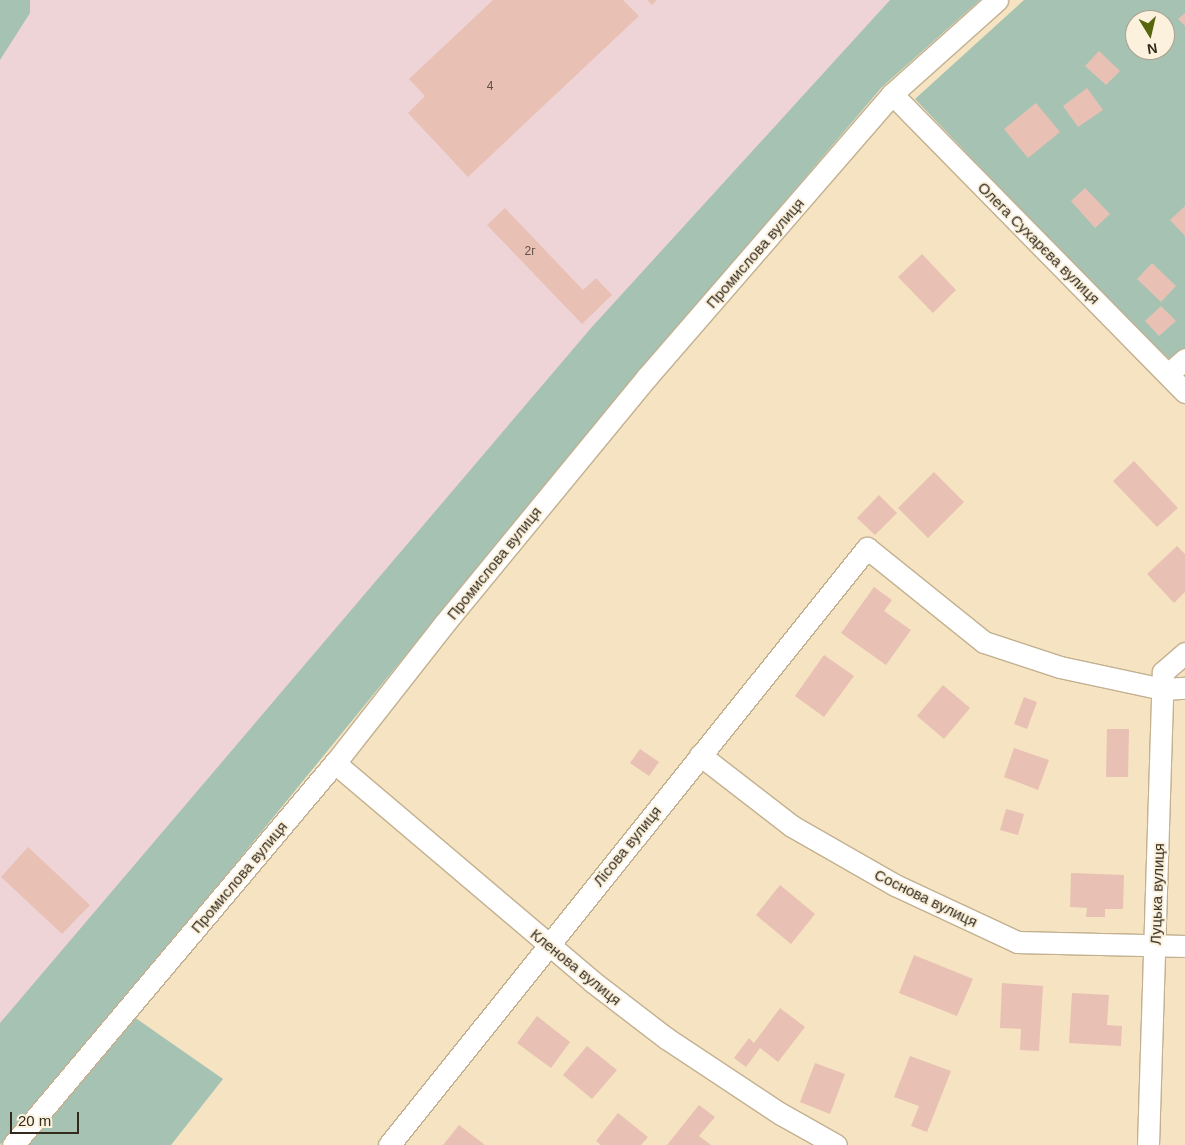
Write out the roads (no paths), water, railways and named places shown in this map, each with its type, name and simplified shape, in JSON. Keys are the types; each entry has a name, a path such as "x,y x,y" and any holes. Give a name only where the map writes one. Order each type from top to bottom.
{"street":[{"name":"Промислова вулиця","path":"13,1145 335,763 444,624 648,377 892,94 996,0"},
{"name":"Олега Сухарєва вулиця","path":"892,94 1185,392"},
{"path":"1168,374 1185,359"},
{"name":"Лісова вулиця","path":"389,1145 548,944 867,548 984,642 1060,667 1164,689"},
{"name":"Луцька вулиця","path":"1148,1145 1164,672 1185,653"},
{"path":"1164,689 1185,688"},
{"name":"Соснова вулиця","path":"700,755 792,826 895,885 1017,942 1185,946"},
{"name":"Кленова вулиця","path":"335,763 548,944 666,1038 781,1114 836,1145"}]}
